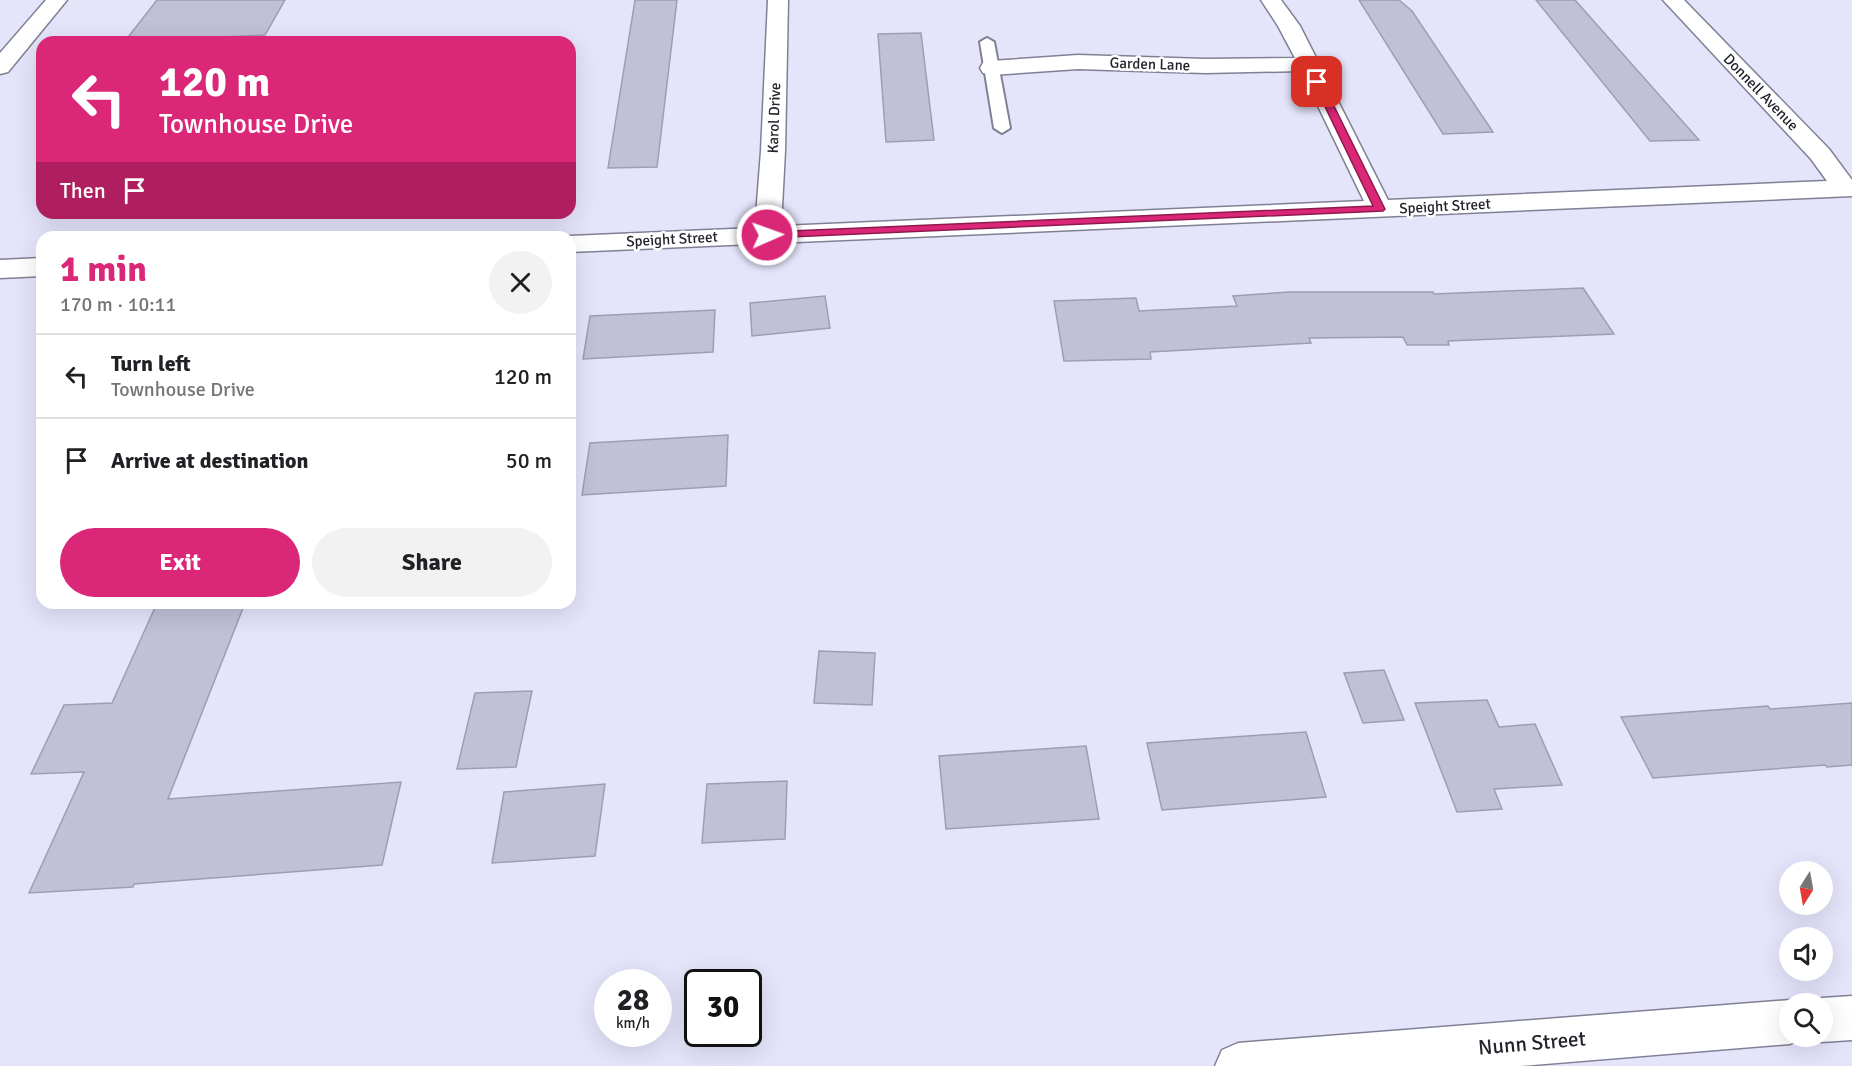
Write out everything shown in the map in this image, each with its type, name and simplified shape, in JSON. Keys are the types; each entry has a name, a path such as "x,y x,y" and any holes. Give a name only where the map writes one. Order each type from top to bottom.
{"street":[{"path":"0,67 57,0"},
{"name":"Karol Drive","path":"767,235 773,151 778,0"},
{"path":"1271,0 1289,26 1309,64 1380,209"},
{"name":"Donnell Avenue","path":"1672,0 1820,154 1848,188"},
{"name":"Garden Lane","path":"991,68 1078,62 1204,66 1309,64"},
{"name":"Speight Street","path":"576,244 1848,188"},
{"path":"0,269 36,267"},
{"path":"1833,1019 1852,1018"},
{"name":"Nunn Street","path":"1238,1066 1779,1023"}],"lane":[{"path":"987,42 1002,128"}],"building":[{"path":"157,0 285,0 265,35 129,36"},
{"path":"635,0 677,0 657,167 608,168"},
{"path":"1359,0 1399,0 1412,11 1493,132 1443,134"},
{"path":"1536,0 1575,0 1699,140 1650,141"},
{"path":"921,33 934,140 886,142 878,34"},
{"path":"1583,288 1614,334 1448,341 1449,345 1407,345 1403,337 1309,338 1311,343 1150,352 1151,359 1064,361 1054,301 1136,298 1139,311 1237,306 1233,296 1289,292 1433,292 1434,294"},
{"path":"825,296 830,328 752,336 750,303"},
{"path":"715,310 713,352 583,359 590,316"},
{"path":"728,435 726,486 582,495 590,443"},
{"path":"154,609 243,609 168,799 401,782 382,865 134,884 133,887 29,893 84,772 31,774 64,705 112,703"},
{"path":"819,651 875,653 872,705 814,703"},
{"path":"1384,670 1404,720 1363,723 1344,673"},
{"path":"532,691 516,767 457,769 475,693"},
{"path":"1487,700 1499,727 1535,724 1562,785 1494,789 1502,809 1457,812 1415,703"},
{"path":"1852,703 1852,765 1653,778 1621,717 1768,706 1770,709"},
{"path":"1306,732 1326,797 1162,810 1147,743"},
{"path":"1086,746 1099,819 946,829 939,756"},
{"path":"787,781 785,839 702,843 707,784"},
{"path":"605,784 595,856 492,863 504,792"}],"route":[{"path":"767,235 1380,209 1317,82"}]}
